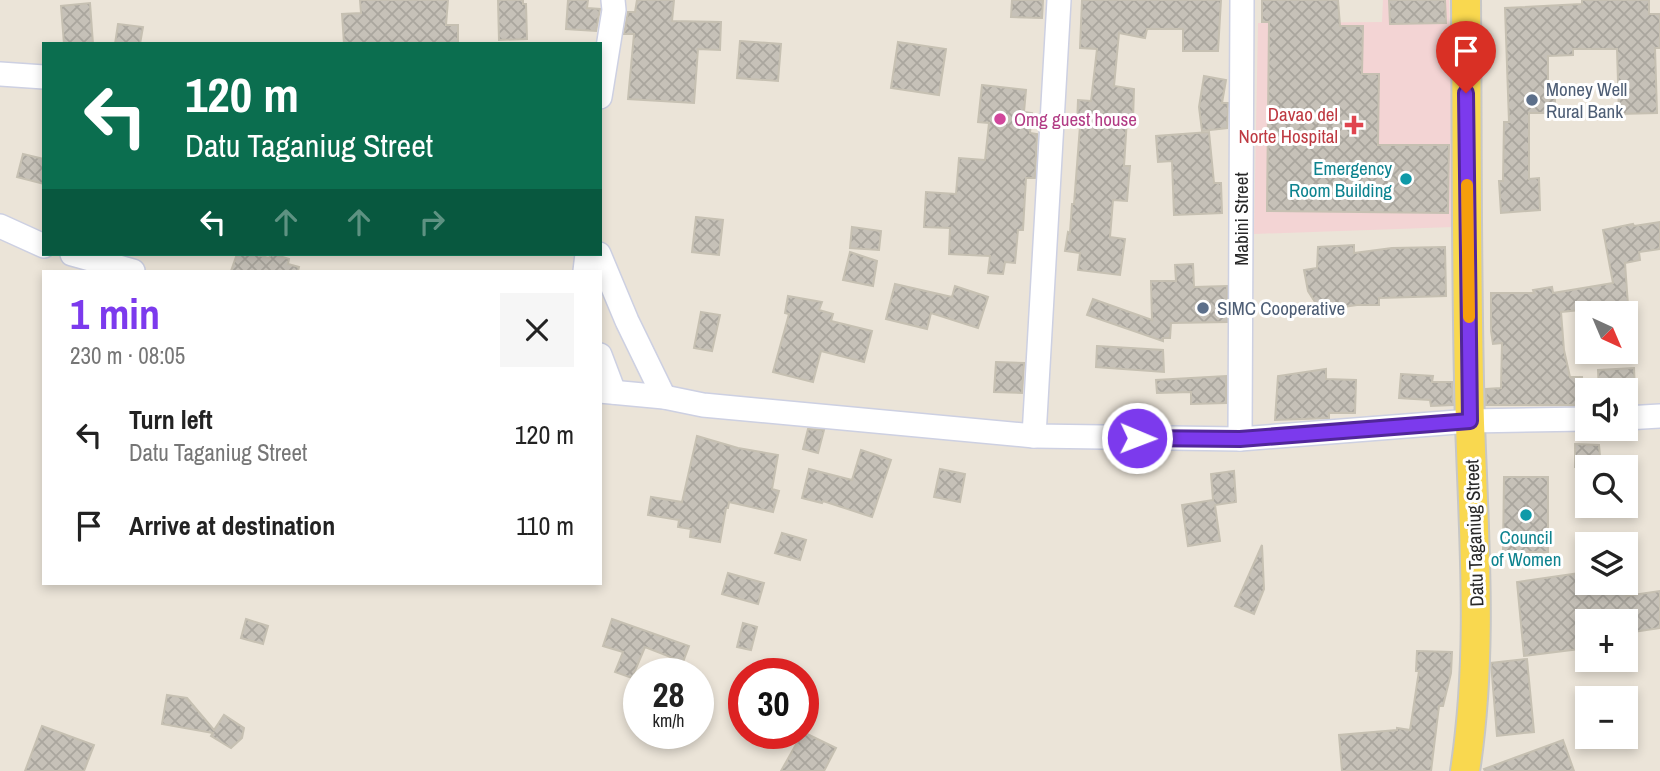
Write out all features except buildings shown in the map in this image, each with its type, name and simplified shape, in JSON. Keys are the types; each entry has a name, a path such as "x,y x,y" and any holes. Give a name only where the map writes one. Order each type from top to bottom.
{"main road":[{"name":"Datu Taganiug Street","path":"1465,771 1473,697 1477,608 1470,421 1466,0"}],"street":[{"path":"602,85 614,10 613,0"},
{"path":"1034,436 1059,0"},
{"name":"Mabini Street","path":"1240,439 1242,0"},
{"path":"0,74 42,77"},
{"path":"0,226 42,245"},
{"path":"79,256 129,270"},
{"path":"601,256 626,321 664,397"},
{"path":"602,366 607,392 664,397 704,405 1034,436 1240,439 1470,421 1575,419"},
{"path":"1638,417 1660,416"}],"shaded area":[{"name":"Davao del Norte Hospital","path":"1383,0 1449,0 1454,227 1254,234 1258,23 1382,22"}],"slow traffic":[{"path":"1467,185 1469,317"}],"place":[{"name":"Money Well Rural Bank","path":"1532,100"},
{"name":"Omg guest house","path":"1000,119"},
{"name":"Davao del Norte Hospital","path":"1354,125"},
{"name":"Emergency Room Building","path":"1406,179"},
{"name":"SIMC Cooperative","path":"1203,308"},
{"name":"Council of Women","path":"1526,515"}],"route":[{"path":"1137,438 1240,439 1470,421 1466,93"}]}
